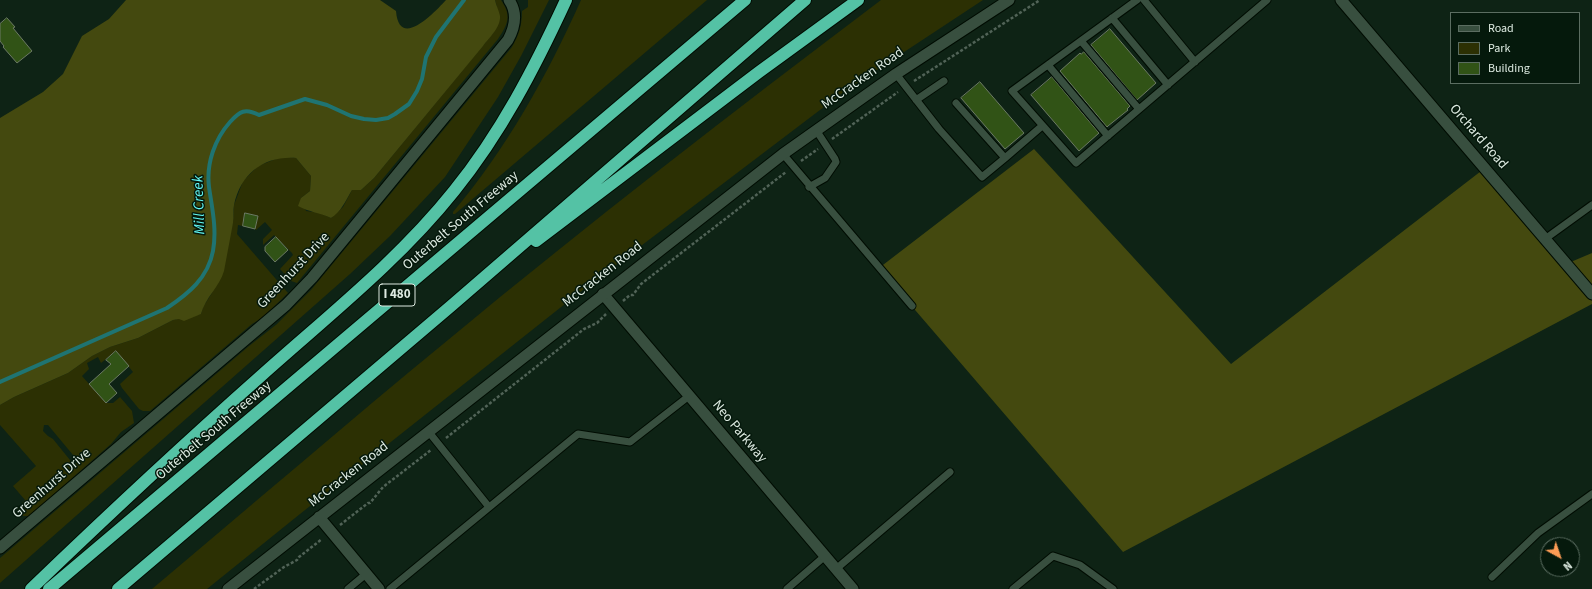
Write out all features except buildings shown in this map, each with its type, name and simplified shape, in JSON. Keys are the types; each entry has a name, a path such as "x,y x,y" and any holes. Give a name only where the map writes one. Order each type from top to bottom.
{"highway":[{"path":"31,589 145,481 377,273 421,230 454,191 487,147 515,102 541,55 566,0"},
{"name":"Outerbelt South Freeway","path":"49,589 136,517 745,0"},
{"path":"118,589 451,306 805,0"},
{"path":"451,306 753,77 858,0"}],"street":[{"name":"Greenhurst Drive","path":"0,548 208,370 266,323 307,283 508,40 515,22 515,13 509,0"},
{"name":"McCracken Road","path":"228,589 783,154 896,74 1009,0"},
{"name":"Orchard Road","path":"1341,0 1592,294"},
{"name":"Neo Parkway","path":"603,294 853,589"},
{"path":"319,518 379,589"}],"lane":[{"path":"1137,0 1012,91 1076,163 1267,0"},
{"path":"1144,0 1195,62"},
{"path":"1112,18 1168,85"},
{"path":"1080,41 1140,109"},
{"path":"1048,65 1108,136"},
{"path":"896,74 939,129 982,177 1042,126"},
{"path":"916,100 944,81"},
{"path":"956,103 1005,158"},
{"path":"810,187 825,178 836,162 816,130"},
{"path":"783,154 912,306"},
{"path":"1545,239 1592,205"},
{"path":"390,589 578,434 630,442 689,396"},
{"path":"428,431 489,507"},
{"path":"836,569 950,472"},
{"path":"1492,577 1538,533 1592,494"},
{"path":"787,589 825,556"},
{"path":"1013,589 1053,556 1080,565 1113,589"},
{"path":"348,589 366,574"}],"path":[{"path":"368,503 370,503 383,487 584,329 597,323 598,320"},
{"path":"254,589 280,570 298,560 299,557"}],"green space":[{"path":"126,0 380,0 396,11 399,22 403,28 410,28 418,25 434,13 446,0 495,0 500,20 497,28 491,36 374,178 361,190 352,190 343,206 335,215 331,218 298,206 301,198 310,191 311,176 296,158 284,158 264,164 248,176 237,194 224,271 201,314 184,321 179,319 173,320 138,338 110,347 92,356 68,373 14,397 0,405 0,118 43,92 63,74 82,36 109,19"},
{"path":"495,0 501,0 508,15 504,29 498,39 297,283 291,281 280,269 293,255 292,253 274,235 263,245 263,239 272,230 265,222 256,230 258,216 245,213 243,226 238,225 237,234 288,293 262,318 252,324 150,411 143,411 139,409 122,388 120,384 133,372 116,351 101,363 98,357 87,363 89,369 82,376 106,403 113,403 120,397 132,411 134,423 121,432 111,444 29,516 22,516 17,513 17,509 25,500 13,486 36,466 0,425 0,405 14,397 68,373 92,356 110,347 138,338 173,320 201,314 203,307 212,293 233,222 234,205 243,181 258,166 281,157 296,158 311,176 310,191 301,198 306,211 320,213 331,218 343,207 352,190 361,190 374,178 494,32 497,7","holes":["44,425 48,425 78,461 74,465 53,439 43,431"]},
{"path":"528,0 549,0 521,56 498,97 445,177 390,236 350,274 0,583 0,558 249,346 277,324 311,290 512,47 520,30 522,11 528,7"},
{"path":"581,0 707,0 455,214 453,214 491,163 540,84"},
{"path":"881,0 983,0 845,91 575,296 207,589 152,589 373,402 554,253"},
{"path":"1034,149 1231,364 1485,168 1566,264 1592,253 1592,304 1123,552 879,268"}],"waterway":[{"name":"Mill Creek","path":"0,382 167,308 196,284 207,269 214,243 214,219 208,178 210,160 220,136 237,115 246,111 259,115 305,99 327,105 351,116 364,119 376,120 388,118 409,104 422,79 426,57 436,37 464,0"}]}
